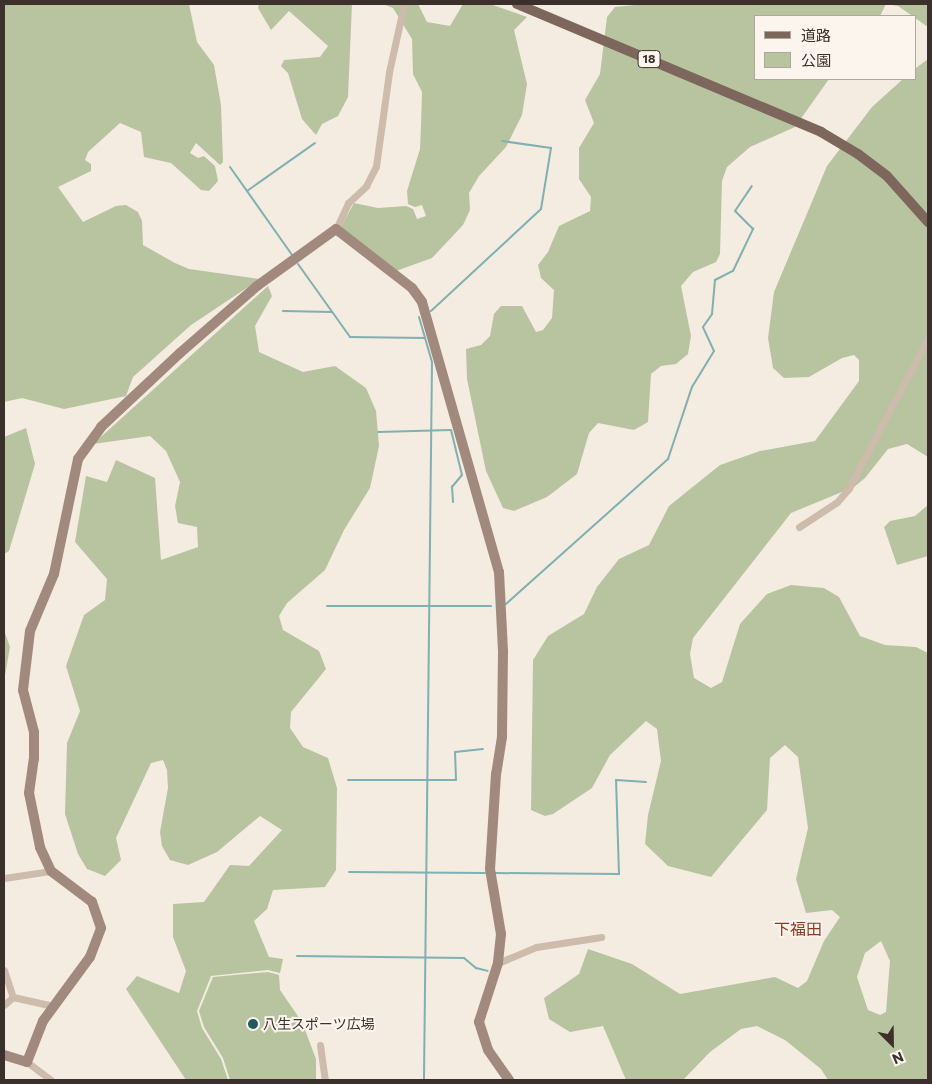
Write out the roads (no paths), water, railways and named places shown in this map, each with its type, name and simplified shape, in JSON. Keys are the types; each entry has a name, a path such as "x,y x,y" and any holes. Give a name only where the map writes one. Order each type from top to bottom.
{"main road":[{"name":"18","path":"517,4 781,115 835,140 871,163 900,189 928,222"}],"street":[{"path":"27,1062 43,1021 90,956 101,928 92,902 51,871 40,847 30,807 29,792 35,747 25,702 24,671 30,630 54,574 78,459 101,427 180,353 257,286 336,229 348,203 366,186 375,171 389,72 404,4"},
{"path":"336,229 412,288 422,302 499,572 503,652 502,737 496,774 490,868 501,934 498,963 479,1022 488,1050 509,1080"},
{"path":"799,527 837,502 849,488 928,338"},
{"path":"4,878 51,871"},
{"path":"498,963 536,947 601,937"},
{"path":"4,970 13,997"},
{"path":"13,997 53,1006"},
{"path":"4,1005 13,997"},
{"path":"320,1045 325,1080"},
{"path":"4,1055 27,1062 51,1080"}],"waterway":[{"path":"431,311 541,209 551,148 502,141"},
{"path":"247,191 315,143"},
{"path":"230,167 292,255"},
{"path":"506,604 668,459 692,387 714,351 703,327 712,314 715,280 733,271 753,229 735,211 752,186"},
{"path":"298,264 350,337 425,338"},
{"path":"283,311 332,312"},
{"path":"419,317 432,362 424,1080"},
{"path":"378,432 451,430 462,475 452,487 453,502"},
{"path":"327,606 491,606"},
{"path":"348,780 456,780 455,752 483,749"},
{"path":"495,873 619,874 616,780 646,782"},
{"path":"349,872 485,873"},
{"path":"297,956 464,958 476,968 488,971"}],"place":[{"name":"八生スポーツ広場","path":"253,1024"}],"district":[{"name":"下福田","path":"798,929"}]}
